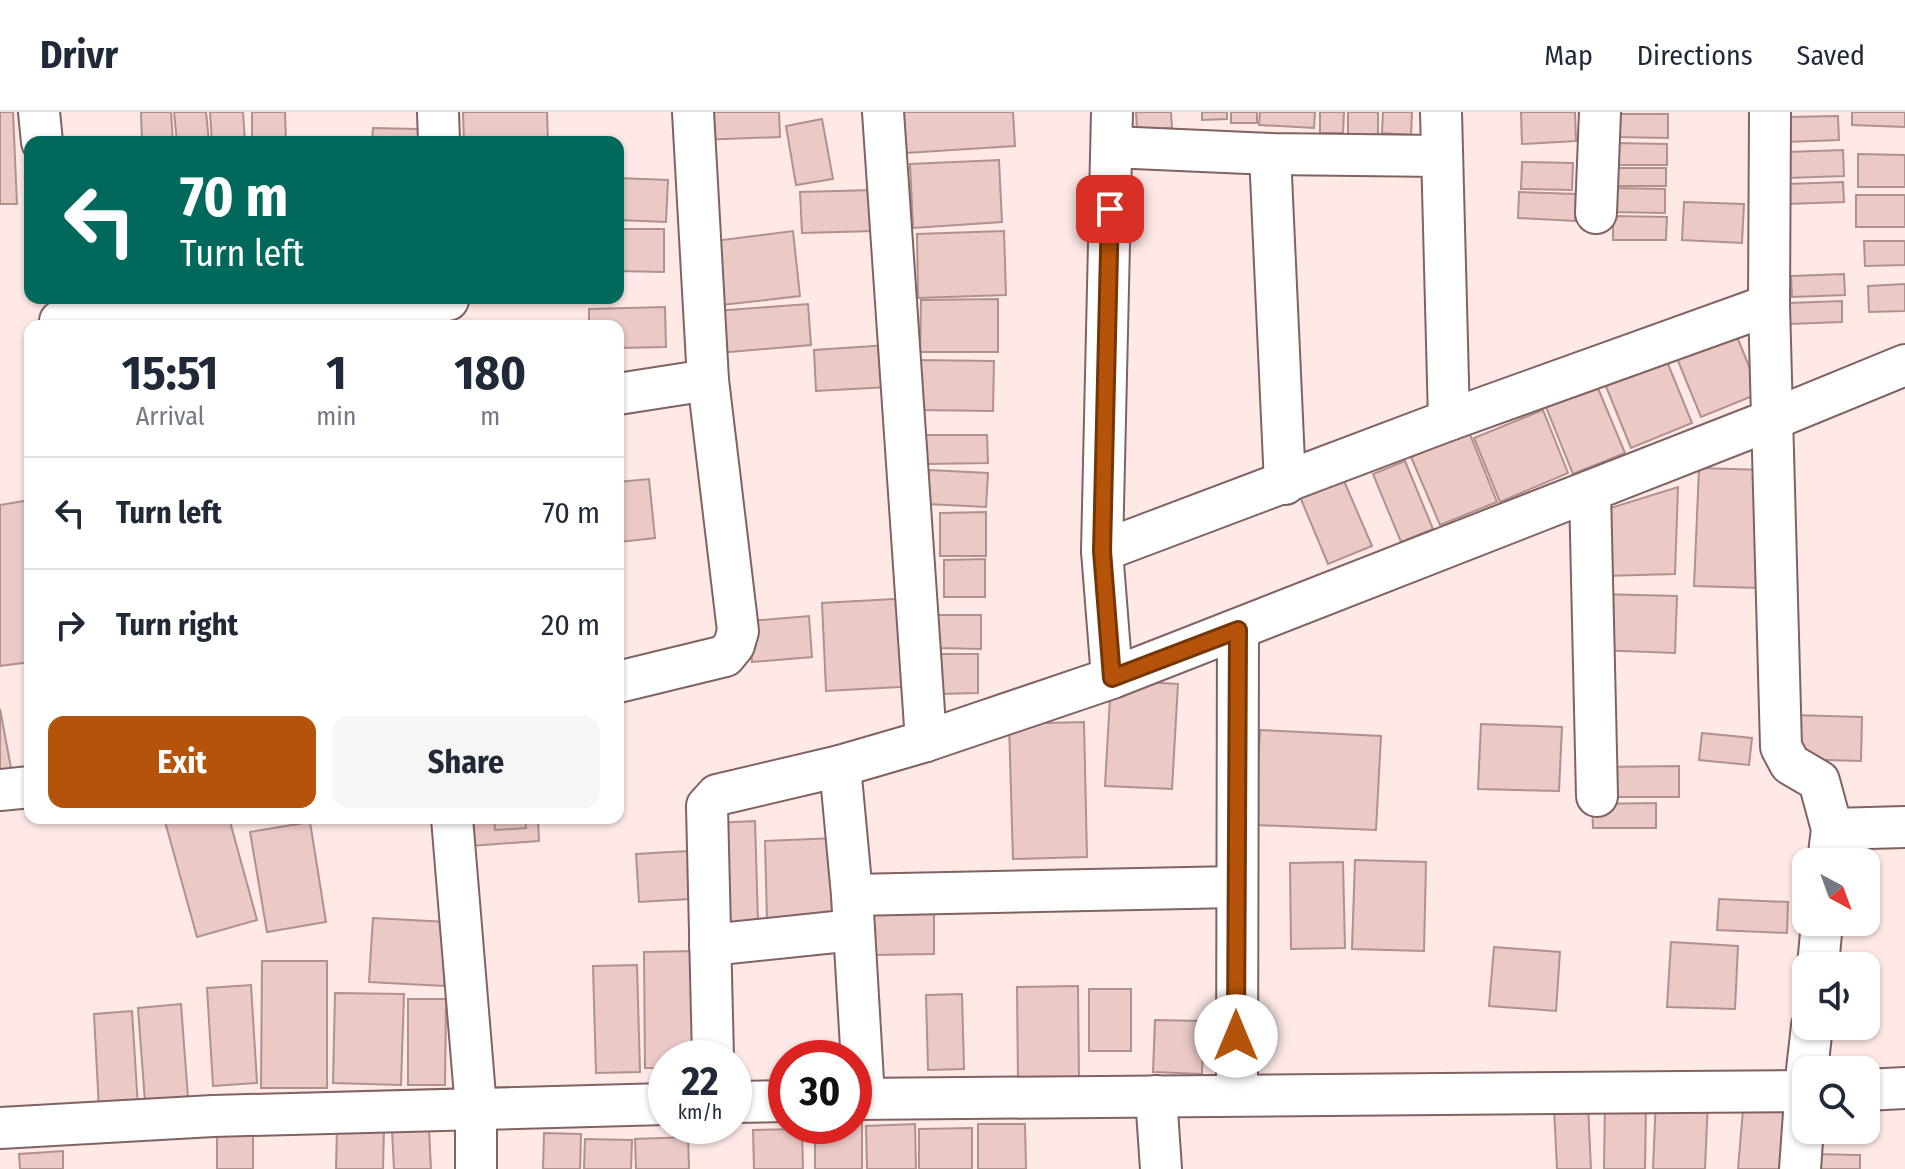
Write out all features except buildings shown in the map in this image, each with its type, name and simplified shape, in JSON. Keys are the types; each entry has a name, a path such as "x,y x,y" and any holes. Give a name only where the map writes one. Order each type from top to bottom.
{"street":[{"path":"39,112 41,136"},
{"path":"438,112 439,136"},
{"path":"624,681 725,656 734,645 738,631 708,380 693,112"},
{"path":"883,112 926,741"},
{"path":"1441,112 1449,420"},
{"path":"1596,213 1600,112"},
{"path":"1770,112 1769,305 1781,747 1790,764 1819,781 1830,846 1905,827"},
{"path":"1112,678 1102,551 1112,130 1270,154 1441,156"},
{"path":"1270,154 1285,484"},
{"path":"1102,551 1449,420 1769,305"},
{"path":"59,315 449,308"},
{"path":"713,1040 707,806 717,795 840,766 926,741 1112,678 1905,365"},
{"path":"624,393 708,380"},
{"path":"1590,491 1597,796"},
{"path":"1237,1095 1238,630"},
{"path":"840,766 853,913 857,1040"},
{"path":"0,790 24,788"},
{"path":"452,824 476,1108 476,1169"},
{"path":"710,945 853,913 1236,887"},
{"path":"1880,1089 1905,1088"},
{"path":"872,1098 1792,1091"},
{"path":"1156,1096 1161,1169"},
{"path":"0,1128 213,1116 648,1104"},
{"path":"1800,1169 1802,1144"}],"route":[{"path":"1110,209 1102,551 1112,678 1238,630 1236,1036"}]}
